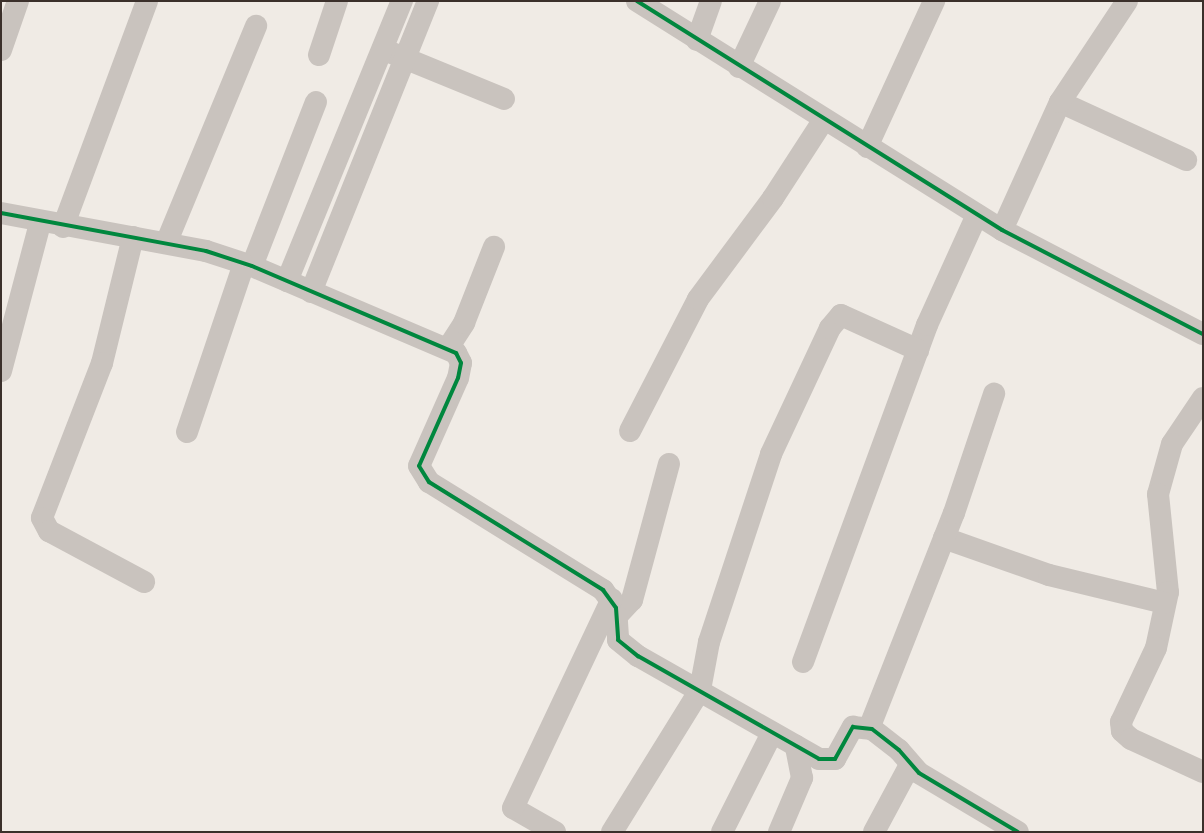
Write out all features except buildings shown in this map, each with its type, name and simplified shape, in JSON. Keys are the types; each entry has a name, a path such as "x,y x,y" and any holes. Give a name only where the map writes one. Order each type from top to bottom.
{"street":[{"path":"1,50 18,1"},
{"path":"63,227 147,1"},
{"path":"319,55 337,1"},
{"path":"311,292 393,54 402,1"},
{"path":"287,282 393,54 428,1"},
{"path":"637,1 823,121 1002,230 1203,334"},
{"path":"697,40 711,1"},
{"path":"739,67 770,1"},
{"path":"867,147 934,1"},
{"path":"1002,230 1060,102 1127,1"},
{"path":"167,241 256,26"},
{"path":"393,54 504,99"},
{"path":"186,432 248,265 316,102"},
{"path":"1060,102 1186,160"},
{"path":"630,431 698,299 773,198 823,121"},
{"path":"1,213 63,227 167,241 248,265 448,348 456,353 461,363 458,378 419,466 422,474 603,590 614,609 615,631 625,648 772,733 826,761 835,759 854,727 872,729 899,750 910,765 945,790 1018,832"},
{"path":"803,662 918,350 977,215"},
{"path":"1,371 40,223"},
{"path":"133,237 102,363 42,518 49,531 144,582"},
{"path":"448,348 464,323 494,247"},
{"path":"612,832 700,690 709,642 771,454 830,328 841,315 918,350"},
{"path":"872,729 870,726 944,538 994,394"},
{"path":"1203,398 1172,444 1158,494 1168,592 1156,648 1125,708 1121,722 1122,731 1131,739 1203,772"},
{"path":"556,832 513,808 614,609 632,600 669,464"},
{"path":"944,538 1049,575 1165,603"},
{"path":"722,832 772,733"},
{"path":"780,832 802,778 796,746"},
{"path":"874,832 910,765"}],"cycle path":[{"path":"637,1 1002,230 1203,334"},
{"path":"1,213 206,251 252,266 456,353 461,363 458,378 419,466 429,482 603,590 616,608 618,640 638,656 819,759 835,759 853,727 872,729 899,750 919,773 1018,832"}]}
